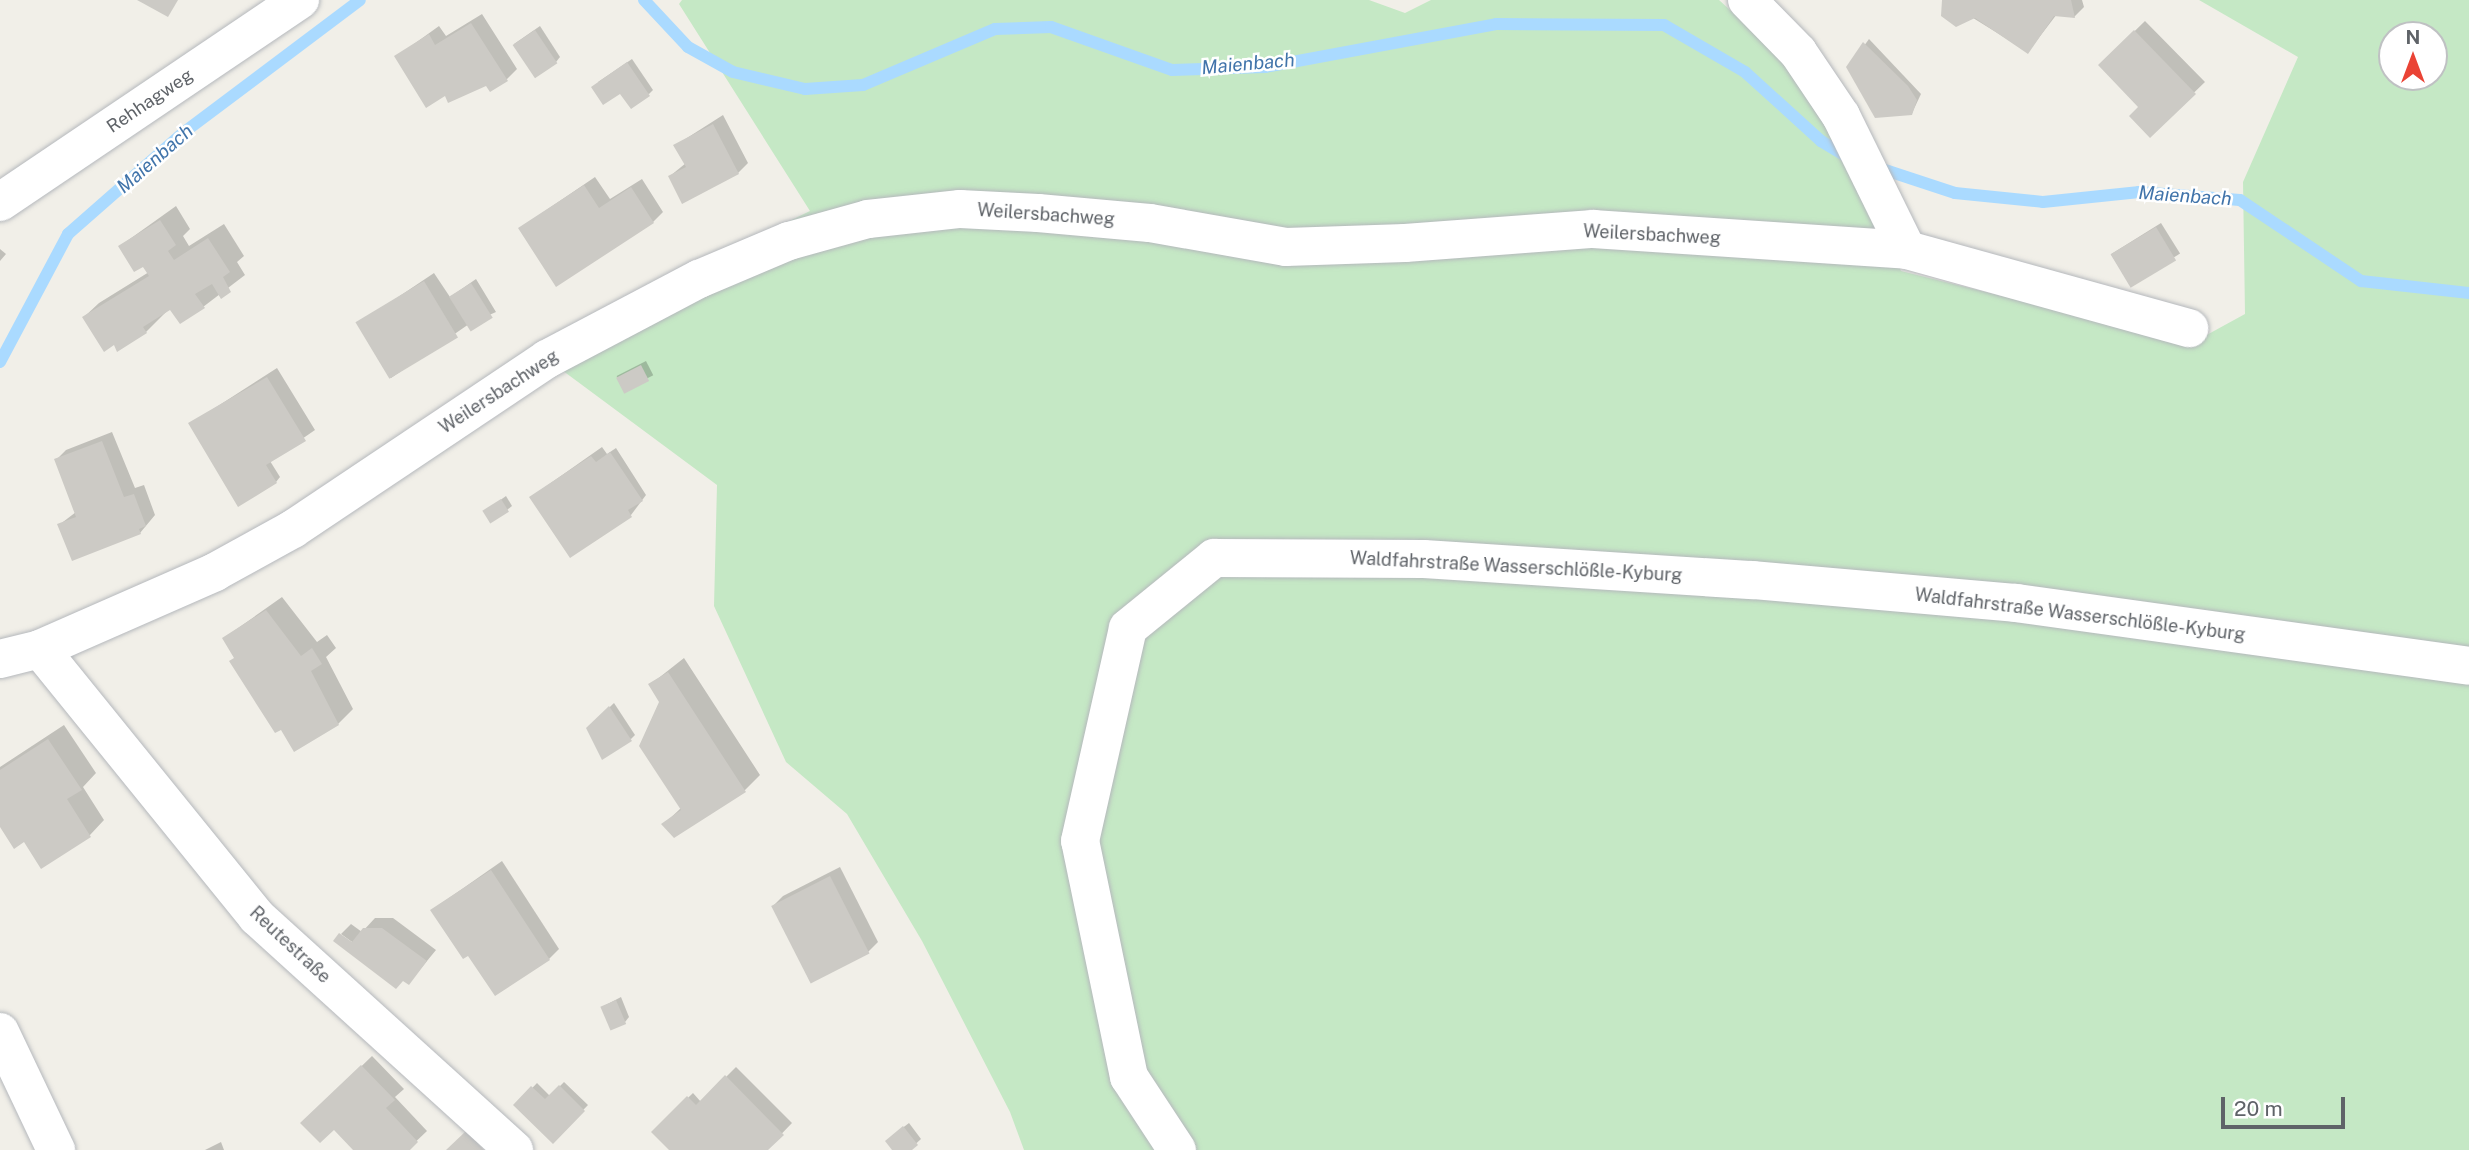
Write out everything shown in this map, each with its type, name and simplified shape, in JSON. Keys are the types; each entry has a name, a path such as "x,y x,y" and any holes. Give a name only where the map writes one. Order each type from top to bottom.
{"street":[{"name":"Rehhagweg","path":"0,202 300,0"},
{"path":"1748,0 1798,52 1841,116 1907,250"},
{"name":"Weilersbachweg","path":"0,659 40,649 215,572 293,529 547,359 699,279 789,241 868,219 960,209 1038,213 1150,223 1286,247 1405,243 1593,229 1907,250 2189,328"},
{"name":"Waldfahrstraße Wasserschlößle-Kyburg","path":"1177,1150 1129,1077 1080,841 1128,628 1214,558 1424,559 1754,580 2016,603 2469,666"},
{"name":"Reutestraße","path":"40,649 257,917 514,1150"},
{"path":"0,1032 56,1150"}],"green space":[{"path":"682,0 1369,0 1405,13 1431,0 1719,0 1803,76 1901,271 2192,343 2245,314 2243,182 2298,57 2199,0 2469,0 2469,1150 1024,1150 1010,1112 922,941 847,814 786,762 714,606 717,485 547,359 560,332 810,211 679,4"}],"building":[{"path":"137,0 178,0 168,17"},
{"path":"1942,0 2071,0 2075,18 2054,16 2028,54 1975,18 1956,27 1941,16"},
{"path":"471,23 508,81 490,92 486,86 448,103 445,96 426,108 394,56 429,34 435,45"},
{"path":"535,30 557,63 535,78 513,45"},
{"path":"2134,30 2196,94 2150,138 2129,116 2138,107 2098,65"},
{"path":"1863,42 1908,86 1917,100 1912,115 1875,118 1846,67"},
{"path":"627,62 650,96 631,109 620,94 603,105 591,87"},
{"path":"713,124 739,174 682,204 668,176 686,167 673,145"},
{"path":"584,185 599,208 631,187 654,223 556,287 518,228"},
{"path":"160,220 176,245 168,251 174,260 208,238 230,272 223,277 231,292 221,299 212,284 195,294 205,308 180,324 170,310 143,327 147,333 117,352 114,345 104,352 82,317 149,276 143,267 134,272 118,246"},
{"path":"2156,227 2176,260 2131,288 2111,254"},
{"path":"424,281 458,338 389,379 355,322"},
{"path":"471,283 493,318 471,332 449,297"},
{"path":"641,365 649,381 624,394 616,378"},
{"path":"267,377 306,441 266,465 277,483 238,507 188,423"},
{"path":"102,441 124,497 134,494 146,526 139,529 141,534 72,561 57,524 76,517 54,459"},
{"path":"610,452 643,501 628,510 632,517 570,558 529,497 591,456 596,462"},
{"path":"501,499 509,512 490,523 482,511"},
{"path":"266,610 301,656 312,648 322,664 311,671 339,725 294,752 281,730 275,733 229,661 234,658 222,638"},
{"path":"668,672 746,792 674,838 661,824 681,810 639,746 659,702 648,684"},
{"path":"609,706 632,741 602,760 586,728"},
{"path":"48,739 82,790 67,799 91,837 41,869 24,842 14,849 0,827 0,770"},
{"path":"491,870 550,960 495,996 468,956 463,959 430,910"},
{"path":"830,876 869,954 811,983 771,906"},
{"path":"363,928 382,928 427,961 409,985 403,981 396,989 333,941 339,933 352,942"},
{"path":"616,1000 626,1024 611,1031 600,1007"},
{"path":"361,1065 395,1100 386,1108 418,1142 410,1150 353,1150 334,1130 320,1143 300,1123"},
{"path":"725,1075 784,1135 768,1150 669,1150 651,1132 687,1096 696,1105"},
{"path":"559,1085 585,1111 553,1144 513,1105 531,1086 545,1099"},
{"path":"903,1126 918,1145 912,1150 892,1150 885,1141"},
{"path":"466,1131 484,1150 446,1150"}],"waterway":[{"name":"Maienbach","path":"0,362 68,234 183,133 360,0"},
{"name":"Maienbach","path":"644,0 688,47 733,72 805,89 863,85 995,29 1051,27 1172,70 1265,67 1496,24 1664,25 1745,72 1821,141 1849,158"},
{"name":"Maienbach","path":"1879,168 1955,193 2043,202 2139,192 2240,200 2361,281 2469,293"}]}
